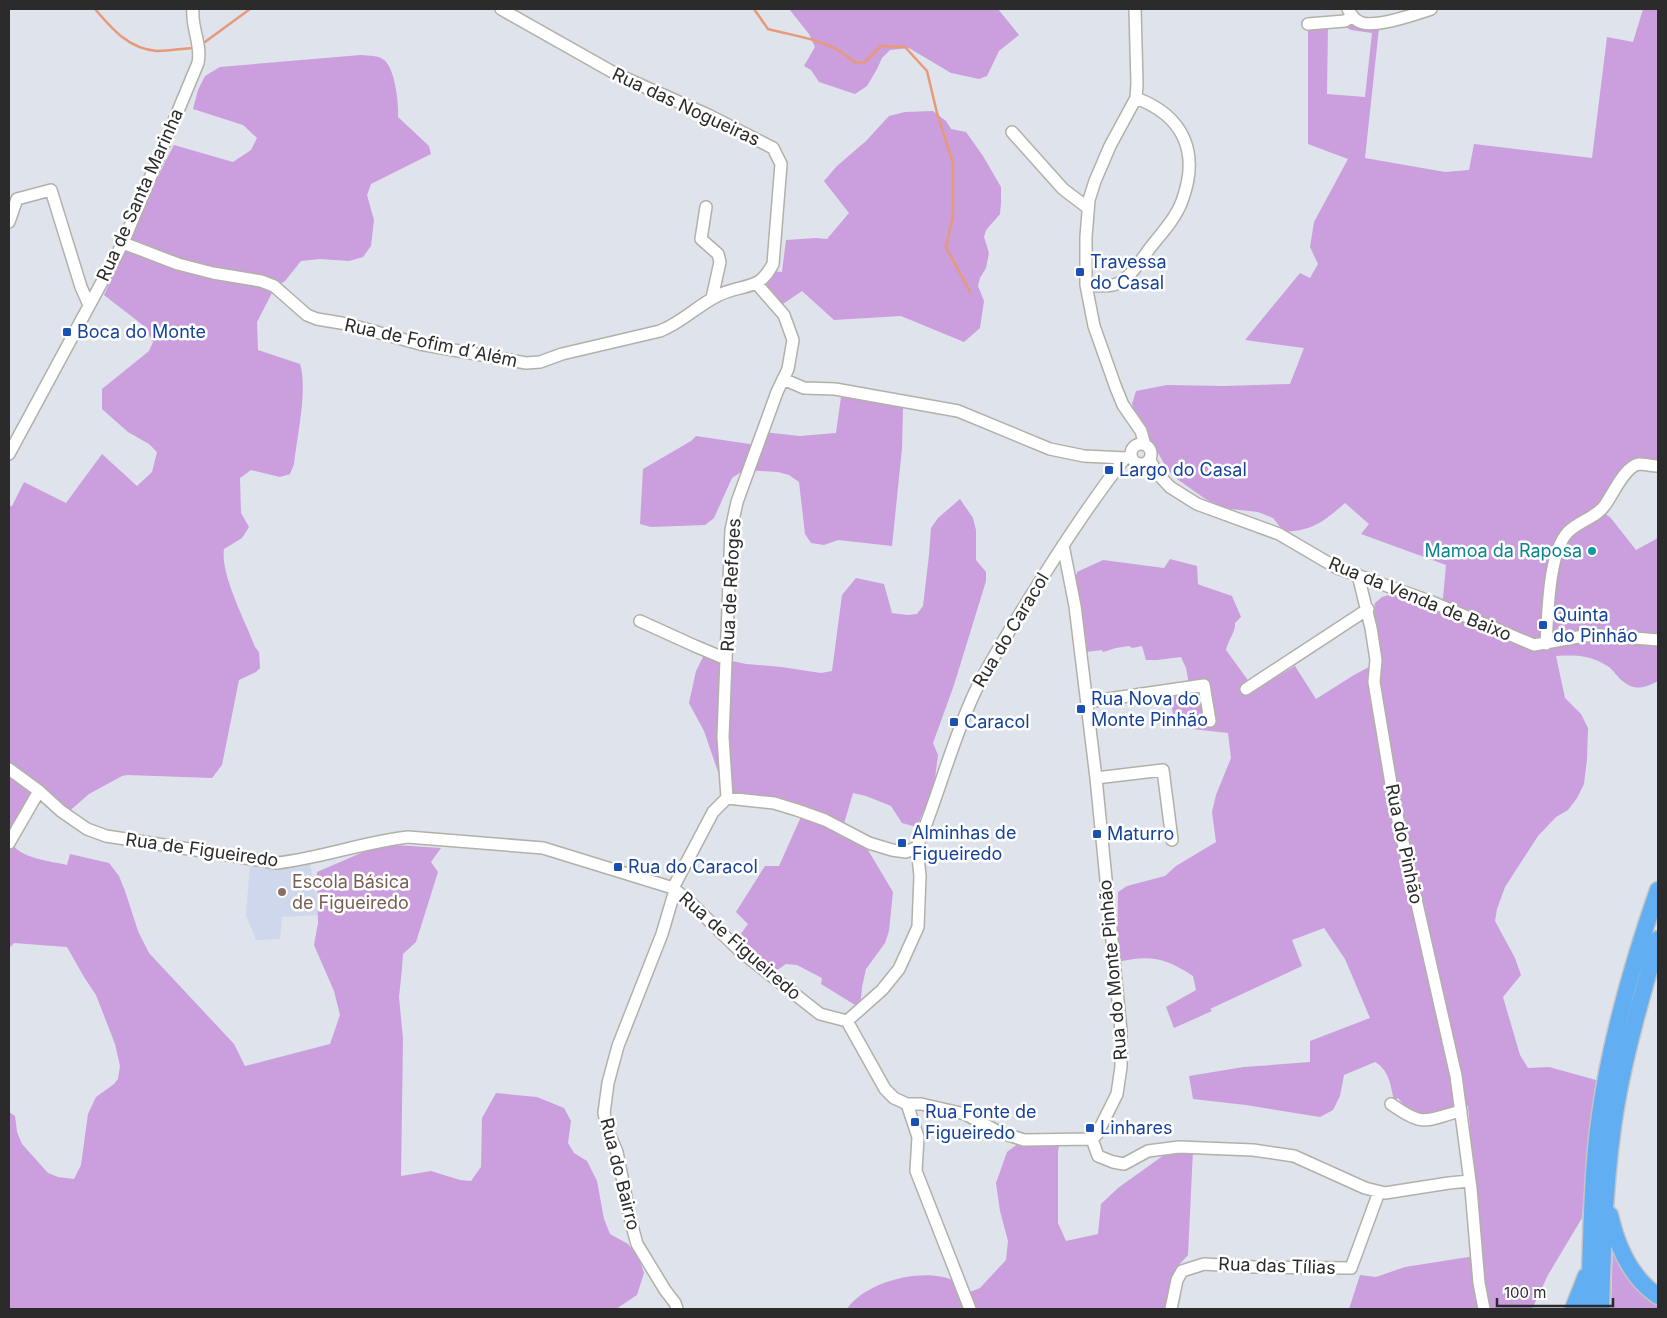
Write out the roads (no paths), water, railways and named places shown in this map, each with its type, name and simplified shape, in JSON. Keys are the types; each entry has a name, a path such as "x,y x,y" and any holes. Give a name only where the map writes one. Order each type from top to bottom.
{"highway":[{"path":"1601,1309 1597,1138 1612,1044 1643,933 1658,890"},
{"path":"1589,1309 1590,1267 1599,1198 1628,1046 1658,938"},
{"path":"1599,1198 1629,1266 1640,1280 1658,1296"},
{"path":"1573,1309 1590,1267"}],"street":[{"name":"Rua de Santa Marinha","path":"9,454 122,243 198,63 200,51 193,24 193,9"},
{"name":"Rua das Nogueiras","path":"501,9 616,74 708,115 773,148 781,164 773,264 765,276 756,283"},
{"path":"756,283 784,315 793,340 788,369 783,380 804,388 835,389 958,411 1050,449 1084,456 1128,457 1138,464 1146,464 1150,460 1151,452 1145,445 1141,431 1123,405 1116,388 1094,326 1086,285 1088,208 1095,181 1110,146 1136,98 1135,9"},
{"path":"1308,24 1344,20 1350,12 1358,21 1365,24 1374,23 1417,14 1431,9"},
{"path":"1086,285 1114,285 1130,274 1182,203 1187,186 1189,154 1186,140 1179,128 1160,109 1136,98"},
{"path":"1012,132 1063,189 1088,208"},
{"path":"9,222 17,199 51,190 81,287 89,305"},
{"path":"706,207 701,239 718,254 720,262 712,298"},
{"name":"Rua de Fofim d´Além","path":"122,243 178,264 213,273 261,281 274,286 307,315 317,319 347,324 420,344 526,363 540,362 562,354 660,332 671,327 712,298 756,283"},
{"name":"Rua de Refoges","path":"727,798 723,737 732,530 737,502 764,426 783,380"},
{"path":"1128,457 1133,448 1145,445"},
{"name":"Rua do Caracol","path":"917,847 953,743 974,693 999,647 1094,496 1128,457"},
{"name":"Rua da Venda de Baixo","path":"1150,460 1157,473 1170,487 1196,504 1279,534 1337,568 1432,602 1534,645 1600,635 1658,640"},
{"path":"1546,644 1553,564 1563,538 1575,526 1604,507 1623,476 1631,468 1637,464 1658,466"},
{"name":"Rua do Monte Pinhão","path":"1063,545 1075,606 1087,702 1121,1031 1121,1067 1116,1094 1097,1134 1092,1139"},
{"name":"Rua do Pinhão","path":"1358,575 1368,609 1376,660 1374,682 1394,802 1456,1076 1479,1283 1484,1309"},
{"path":"1246,689 1368,609"},
{"path":"640,621 726,659"},
{"path":"1087,702 1204,685 1210,721"},
{"name":"Rua de Figueiredo","path":"9,769 61,811 87,829 106,836 277,863 296,861 386,839 408,837 543,848 674,889 689,900 740,951 820,1014 847,1021"},
{"path":"1096,778 1163,770 1172,840"},
{"path":"9,843 39,792"},
{"path":"674,889 713,812 727,798 774,803 797,810 825,820 869,843 892,850 906,852 917,847 920,876 918,927 899,969 882,990 847,1021 885,1089 894,1098 907,1104 921,1104 965,1114 999,1132 1024,1140 1092,1139 1098,1156 1124,1164 1148,1151 1179,1147 1253,1150 1294,1156 1365,1188 1385,1193 1469,1181"},
{"name":"Rua do Bairro","path":"674,889 662,934 618,1046 608,1083 604,1113 608,1131 617,1152 637,1244 677,1309"},
{"path":"907,1104 918,1138 916,1171 970,1309"},
{"path":"1391,1104 1410,1117 1422,1121 1434,1120 1441,1116 1461,1111"},
{"name":"Rua das Tílias","path":"1171,1309 1177,1280 1182,1271 1204,1264 1254,1267 1351,1268 1379,1192"}],"waterway":[{"path":"95,9 115,31 138,46 157,51 192,48"},
{"path":"205,42 250,9"},
{"path":"754,9 768,29 826,44 846,55 855,63 865,62 881,46 905,47 927,71 937,113 953,163 953,215 946,247 970,292"}],"place":[{"name":"Travessa do Casal","path":"1080,272"},
{"name":"Boca do Monte","path":"67,332"},
{"name":"Largo do Casal","path":"1109,470"},
{"name":"Mamoa da Raposa","path":"1592,551"},
{"name":"Quinta do Pinhão","path":"1543,625"},
{"name":"Rua Nova do Monte Pinhão","path":"1081,709"},
{"name":"Caracol","path":"954,722"},
{"name":"Maturro","path":"1097,834"},
{"name":"Alminhas de Figueiredo","path":"902,843"},
{"name":"Rua do Caracol","path":"618,867"},
{"name":"Escola Básica de Figueiredo","path":"282,892"},
{"name":"Rua Fonte de Figueiredo","path":"915,1122"},
{"name":"Linhares","path":"1090,1128"}]}
